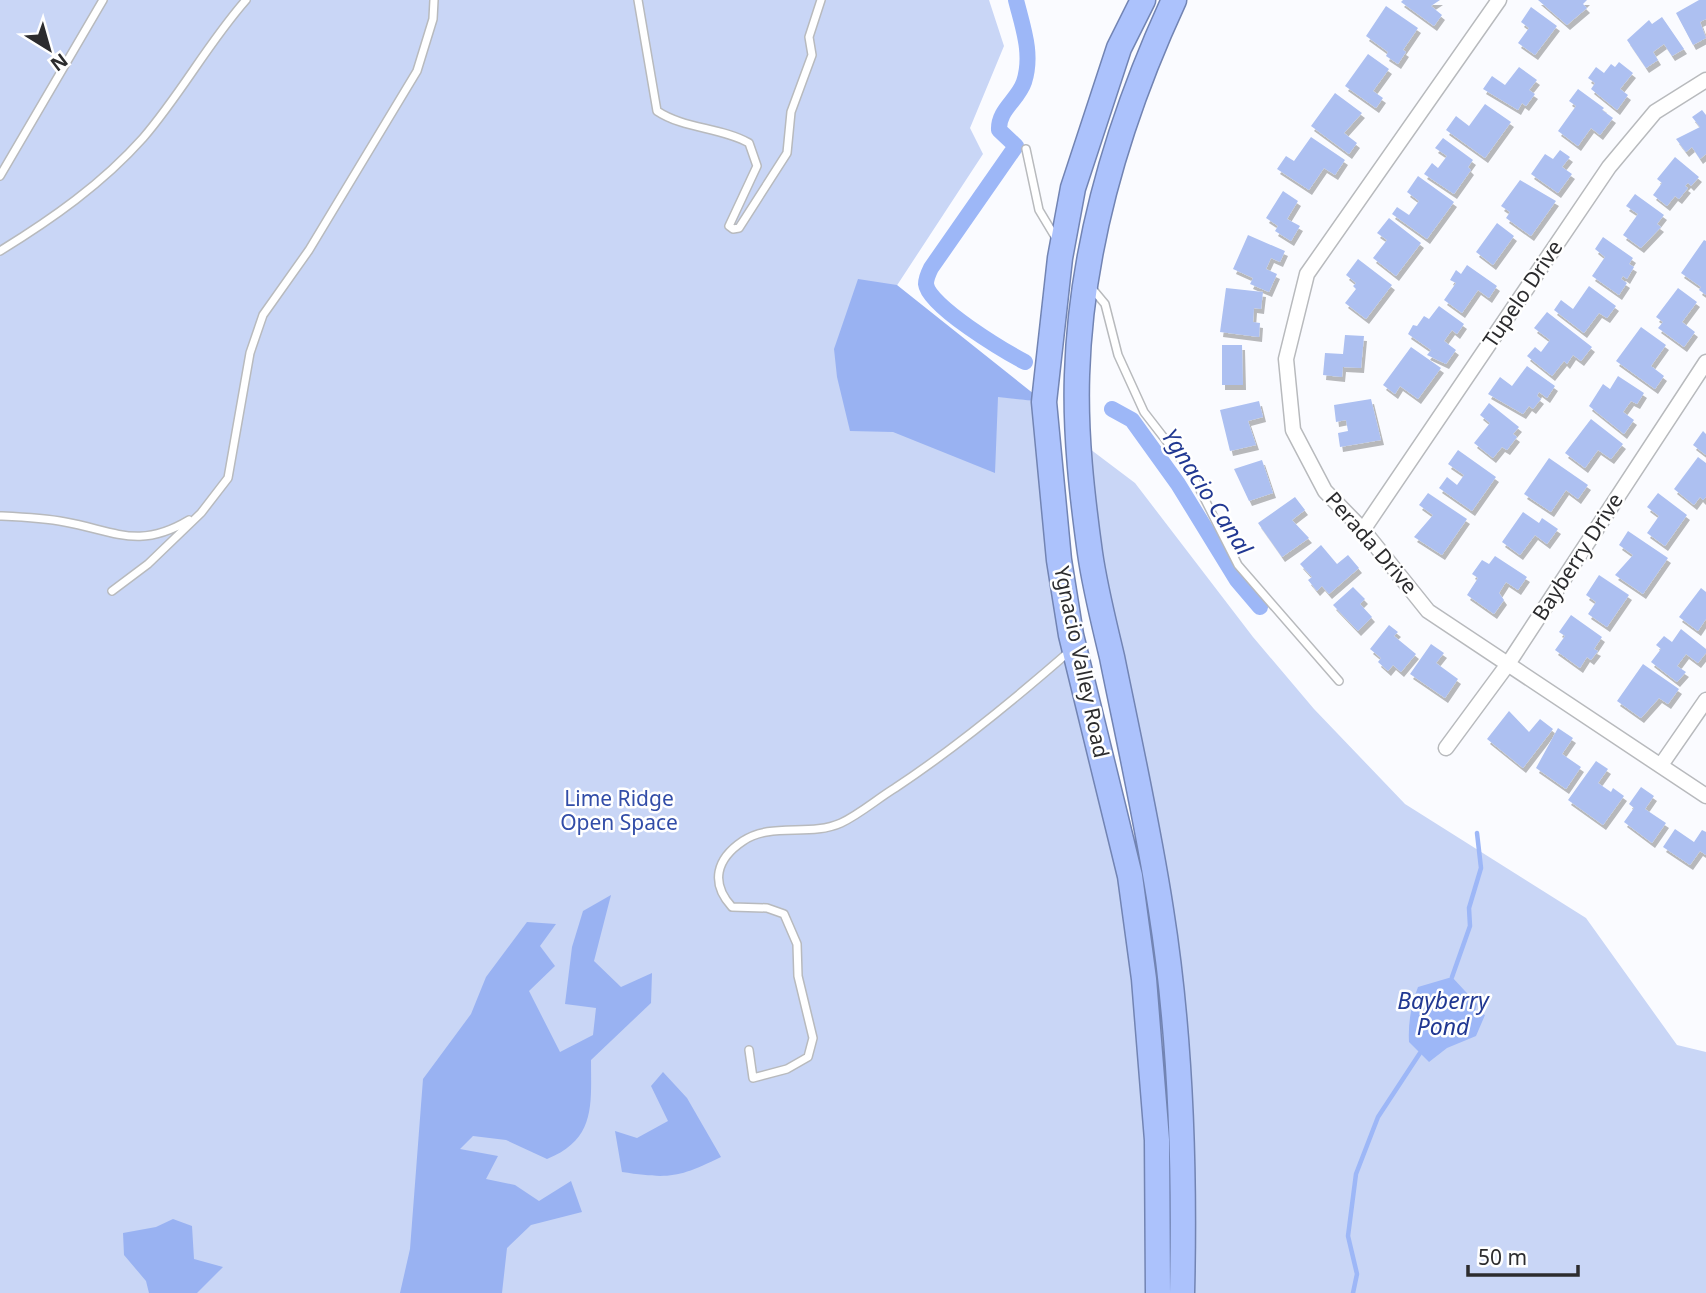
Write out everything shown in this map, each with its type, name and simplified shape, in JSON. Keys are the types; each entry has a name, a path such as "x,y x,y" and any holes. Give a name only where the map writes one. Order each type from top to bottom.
{"highway":[{"name":"Ygnacio Valley Road","path":"1143,0 1119,48 1073,188 1044,402 1059,560 1074,648 1130,876 1144,979 1157,1140 1158,1293"},
{"name":"Ygnacio Valley Road","path":"1174,0 1128,110 1106,178 1083,276 1077,374 1078,440 1091,556 1144,816 1168,966 1183,1170 1182,1293"}],"street":[{"name":"Perada Drive","path":"1499,0 1307,274 1286,359 1293,430 1325,491 1363,530 1428,611 1706,796"},
{"name":"Tupelo Drive","path":"1363,530 1609,167 1655,112 1706,80"},
{"name":"Bayberry Drive","path":"1446,748 1508,664 1706,362"},
{"path":"1661,765 1706,699"}],"lane":[{"path":"0,176 103,0"},
{"path":"0,251 79,199 143,138 186,82 217,32 246,0"},
{"path":"112,592 148,564 201,513 228,478 250,353 263,315 309,250 417,71 433,19 434,0"},
{"path":"638,0 657,111 670,119 733,134 749,143 757,166 729,226 733,229 739,228 787,153 790,112 812,55 809,37 821,0"},
{"path":"1026,149 1039,210 1066,254"},
{"path":"1083,276 1105,304 1118,355 1144,412 1192,474 1238,565 1339,681"},
{"path":"0,516 63,521 133,538 147,538 201,513"},
{"path":"749,1050 753,1078 787,1069 808,1057 813,1038 798,976 797,944 784,914 767,908 732,907 719,893 716,878 725,860 743,841 769,832 822,830 843,822 928,766 1074,648"}],"green space":[{"name":"Lime Ridge Open Space","path":"0,0 989,0 1004,46 970,128 983,154 837,377 1044,402 1051,478 1130,876 1158,1293 0,1293"},
{"path":"1078,440 1135,483 1253,637 1314,709 1405,804 1586,918 1677,1045 1706,1052 1706,1293 1182,1293 1178,1085"}],"shaded area":[{"path":"858,279 897,285 1044,402 998,397 995,473 893,432 850,431 837,377 834,349"},
{"path":"611,895 594,961 621,987 652,973 651,1003 591,1060 590,1106 582,1131 563,1151 547,1159 506,1140 473,1136 460,1149 498,1156 486,1179 515,1185 539,1201 571,1181 582,1212 531,1225 507,1248 502,1293 400,1293 410,1249 423,1079 471,1014 486,977 527,922 556,924 540,946 555,966 529,991 560,1052 593,1035 596,1008 565,1004 572,947 583,911"},
{"path":"663,1072 687,1098 721,1157 673,1175 651,1176 622,1172 615,1131 637,1138 668,1121 651,1086"},
{"path":"173,1219 192,1226 194,1259 223,1267 197,1293 149,1293 146,1281 124,1255 123,1233 156,1227"}],"water":[{"name":"Bayberry Pond","path":"1452,977 1477,1004 1475,1011 1485,1015 1476,1036 1447,1048 1429,1062 1409,1042 1414,1001 1418,987"}],"building":[{"path":"1440,0 1431,6 1442,15 1434,26 1401,2"},
{"path":"1538,0 1587,0 1583,4 1587,8 1567,25"},
{"path":"1699,0 1706,0 1706,19 1700,22 1706,38 1693,45 1676,13"},
{"path":"1386,6 1418,28 1403,50 1406,52 1398,64 1386,56 1388,52 1366,36"},
{"path":"1531,7 1557,26 1535,55 1518,43 1529,28 1521,22"},
{"path":"1662,17 1684,49 1672,56 1664,44 1653,52 1658,60 1646,68 1627,40 1649,20 1652,24"},
{"path":"1368,54 1389,69 1373,91 1383,98 1376,108 1345,86"},
{"path":"1619,62 1633,73 1620,89 1628,95 1617,110 1591,89 1595,83 1588,78 1596,67 1604,73 1611,64 1615,67"},
{"path":"1519,67 1537,80 1529,90 1535,94 1526,106 1522,103 1518,110 1483,89 1492,76 1505,85"},
{"path":"1578,89 1613,118 1600,135 1591,128 1578,146 1558,131 1576,106 1569,101"},
{"path":"1335,93 1362,113 1344,133 1357,143 1349,154 1311,126"},
{"path":"1485,104 1511,122 1485,158 1446,130 1456,116 1469,126"},
{"path":"1702,110 1706,115 1706,154 1700,159 1692,147 1686,152 1676,139 1700,127 1692,117"},
{"path":"1311,137 1345,160 1335,175 1324,168 1309,190 1277,169 1286,156 1294,161"},
{"path":"1443,138 1473,160 1468,167 1471,170 1454,194 1424,174 1432,163 1438,168 1447,156 1435,148"},
{"path":"1560,150 1570,157 1562,167 1572,174 1558,193 1531,174 1545,154 1553,159"},
{"path":"1675,157 1699,177 1691,186 1688,183 1685,186 1688,188 1679,199 1675,196 1667,206 1653,195 1662,183 1657,179"},
{"path":"1418,176 1454,202 1427,239 1392,214 1397,207 1409,215 1419,201 1407,192"},
{"path":"1520,180 1556,201 1531,236 1506,218 1510,212 1501,206"},
{"path":"1283,191 1298,201 1287,219 1300,226 1291,241 1275,231 1278,226 1266,218"},
{"path":"1635,194 1664,215 1657,224 1661,227 1641,248 1623,235 1638,214 1626,206"},
{"path":"1389,218 1421,243 1396,276 1373,258 1387,240 1377,233"},
{"path":"1497,223 1514,236 1493,265 1476,252"},
{"path":"1248,235 1285,251 1280,262 1271,258 1266,269 1277,274 1269,292 1250,284 1253,278 1233,269"},
{"path":"1603,237 1633,258 1629,264 1634,267 1627,279 1623,276 1621,279 1627,283 1619,295 1592,276 1605,257 1595,249"},
{"path":"1704,240 1706,295 1699,290 1701,287 1681,273"},
{"path":"1358,259 1392,285 1366,319 1345,303 1356,289 1353,286 1356,283 1346,275"},
{"path":"1467,265 1497,286 1489,298 1478,290 1462,313 1444,300 1456,283 1450,280 1456,270 1461,274"},
{"path":"1589,286 1616,306 1607,318 1599,313 1584,333 1554,310 1561,300 1573,309"},
{"path":"1226,288 1263,292 1261,309 1254,308 1253,322 1260,323 1259,337 1220,332"},
{"path":"1678,288 1697,302 1682,322 1695,332 1684,347 1658,328 1663,322 1656,317"},
{"path":"1439,306 1464,324 1457,334 1452,330 1444,341 1456,350 1446,364 1427,355 1431,350 1408,334 1413,325 1417,326 1424,316 1429,319"},
{"path":"1547,312 1592,347 1581,361 1573,355 1567,364 1564,361 1552,376 1527,356 1535,347 1541,352 1550,340 1534,328"},
{"path":"1641,327 1666,345 1651,366 1664,376 1655,389 1616,361"},
{"path":"1345,335 1364,336 1361,368 1343,367 1342,377 1323,375 1325,353 1343,354"},
{"path":"1222,345 1242,345 1243,385 1222,385"},
{"path":"1411,347 1441,368 1418,399 1400,386 1395,394 1383,385"},
{"path":"1527,366 1555,386 1547,398 1539,392 1537,396 1541,399 1533,409 1529,406 1523,414 1488,394 1500,377 1512,386"},
{"path":"1618,376 1644,393 1637,404 1631,401 1623,412 1634,420 1624,434 1589,406 1603,384 1610,389"},
{"path":"1371,399 1381,440 1340,447 1338,433 1348,431 1346,420 1336,422 1334,405"},
{"path":"1259,401 1263,417 1248,421 1256,445 1230,451 1220,410"},
{"path":"1489,403 1519,427 1513,434 1517,437 1507,450 1502,447 1493,458 1474,443 1490,423 1480,415"},
{"path":"1591,419 1623,444 1611,459 1598,450 1585,468 1565,453"},
{"path":"1703,431 1706,434 1706,455 1693,445"},
{"path":"1458,450 1496,477 1472,511 1439,488 1447,477 1457,485 1464,475 1448,464"},
{"path":"1698,457 1706,463 1706,497 1703,500 1700,497 1694,505 1674,489"},
{"path":"1549,458 1588,485 1578,499 1566,490 1551,512 1524,494"},
{"path":"1262,460 1273,493 1249,501 1234,469"},
{"path":"1428,493 1467,519 1442,555 1414,537 1433,515 1419,505"},
{"path":"1658,493 1687,515 1665,546 1647,533 1659,516 1647,507"},
{"path":"1295,497 1305,510 1292,520 1309,538 1282,557 1258,523"},
{"path":"1523,512 1539,523 1542,518 1558,529 1547,544 1535,535 1520,555 1502,542"},
{"path":"1628,531 1668,558 1643,594 1615,575 1633,555 1619,545"},
{"path":"1321,545 1337,564 1348,555 1359,568 1329,594 1322,586 1317,591 1308,580 1312,577 1300,564"},
{"path":"1495,556 1527,577 1518,590 1506,582 1499,593 1504,600 1494,614 1467,595 1478,578 1472,574 1482,560 1489,564"},
{"path":"1599,575 1629,595 1607,627 1588,614 1596,602 1586,595"},
{"path":"1353,587 1365,599 1360,604 1372,617 1358,631 1333,605"},
{"path":"1701,588 1706,592 1706,619 1698,631 1679,617"},
{"path":"1571,615 1602,637 1594,649 1598,651 1591,660 1587,657 1580,668 1555,650 1565,636 1559,632"},
{"path":"1389,625 1398,632 1394,636 1416,654 1401,672 1393,665 1388,671 1378,662 1381,658 1370,649"},
{"path":"1681,629 1706,649 1706,653 1698,663 1686,654 1677,666 1686,672 1677,682 1651,662 1661,649 1656,645 1664,636 1672,642"},
{"path":"1431,644 1444,653 1436,663 1458,679 1445,698 1410,674"},
{"path":"1643,664 1679,689 1668,704 1659,698 1641,718 1617,701"},
{"path":"1509,711 1529,732 1540,719 1553,729 1523,768 1487,739"},
{"path":"1558,728 1573,738 1562,754 1581,767 1566,789 1536,768"},
{"path":"1596,761 1608,769 1598,783 1611,792 1613,788 1624,796 1603,825 1568,800"},
{"path":"1641,787 1654,796 1645,809 1666,823 1652,843 1624,822 1634,808 1629,804"},
{"path":"1675,829 1694,842 1702,830 1706,832 1706,855 1700,851 1690,865 1663,847"}],"waterway":[{"name":"Ygnacio Canal","path":"1016,0 1026,41 1027,72 1021,88 1002,117 999,130 1016,146 931,268 926,284 930,293 953,316 1025,362"},
{"name":"Ygnacio Canal","path":"1112,409 1132,420 1178,484 1237,580 1260,607"},
{"path":"1452,977 1470,926 1469,908 1481,868 1477,833"},
{"path":"1353,1293 1357,1274 1348,1236 1356,1174 1378,1117 1420,1053"}]}
